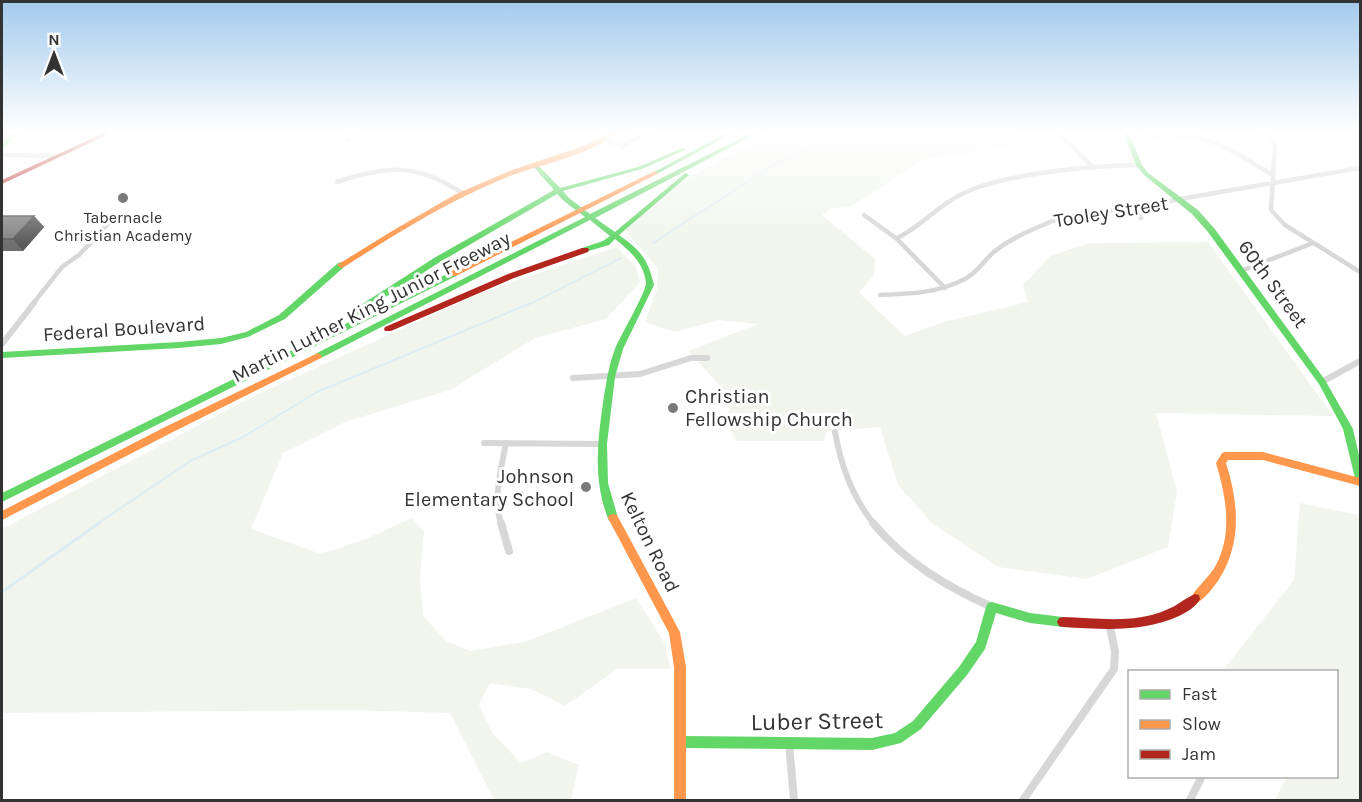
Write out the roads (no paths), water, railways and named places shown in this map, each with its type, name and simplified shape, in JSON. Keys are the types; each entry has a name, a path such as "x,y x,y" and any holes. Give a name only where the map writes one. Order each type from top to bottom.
{"main road":[{"path":"2,176 16,169"},
{"path":"2,182 27,169"},
{"name":"Federal Boulevard","path":"2,355 179,345 221,341 248,334 282,317 337,268 417,218 462,194 521,169"},
{"name":"Kelton Road","path":"539,169 567,200 616,235 641,257 646,267 650,285 619,349 611,377 602,444 603,483 611,514 648,580 674,632 678,647 680,801"},
{"path":"170,413 349,316 437,260 557,190 635,169"},
{"name":"Martin Luther King Junior Freeway","path":"2,497 662,169"},
{"name":"Martin Luther King Junior Freeway","path":"2,516 682,169"},
{"path":"339,346 366,339 511,276 606,243 679,179 694,169"},
{"name":"60th Street","path":"1142,169 1211,230 1322,382 1348,429 1360,480"},
{"path":"992,607 1034,619 1063,622 1140,622 1166,618 1196,599 1207,589 1220,570 1229,550 1233,515 1230,490 1221,463 1225,456 1250,455 1271,458 1360,480"},
{"name":"Luber Street","path":"681,742 872,744 889,741 908,733 963,671 981,645 992,607"}],"street":[{"path":"897,238 915,230 943,205 977,188 1013,179 1083,169"},
{"path":"1263,169 1273,175"},
{"path":"1273,169 1270,206 1278,220 1360,272"},
{"name":"Tooley Street","path":"880,296 906,295 945,288 967,278 982,267 1004,243 1035,227 1062,219 1180,201 1352,169"},
{"path":"338,182 373,172 398,170 438,178 462,194"},
{"path":"1133,209 1141,218"},
{"path":"864,215 897,238 945,288"},
{"path":"2,344 62,267 79,255 109,224"},
{"path":"1241,271 1313,243"},
{"path":"573,378 640,374 691,358 707,358"},
{"path":"1322,382 1360,361"},
{"path":"835,432 842,467 852,490 867,515 886,538 938,580 992,607"},
{"path":"484,443 602,444"},
{"path":"506,443 497,495 497,510 509,551"},
{"path":"1023,801 1114,669 1117,657 1116,645 1109,622"},
{"path":"789,743 794,801"},
{"path":"1190,801 1202,778"}],"waterway":[{"path":"653,243 767,169"},
{"path":"528,305 621,258"},
{"path":"97,524 192,460 243,437 317,392 531,303"},
{"path":"2,592 99,523"}],"place":[{"name":"Tabernacle Christian Academy","path":"123,198"},
{"name":"Christian Fellowship Church","path":"673,408"},
{"name":"Johnson Elementary School","path":"586,487"}]}
